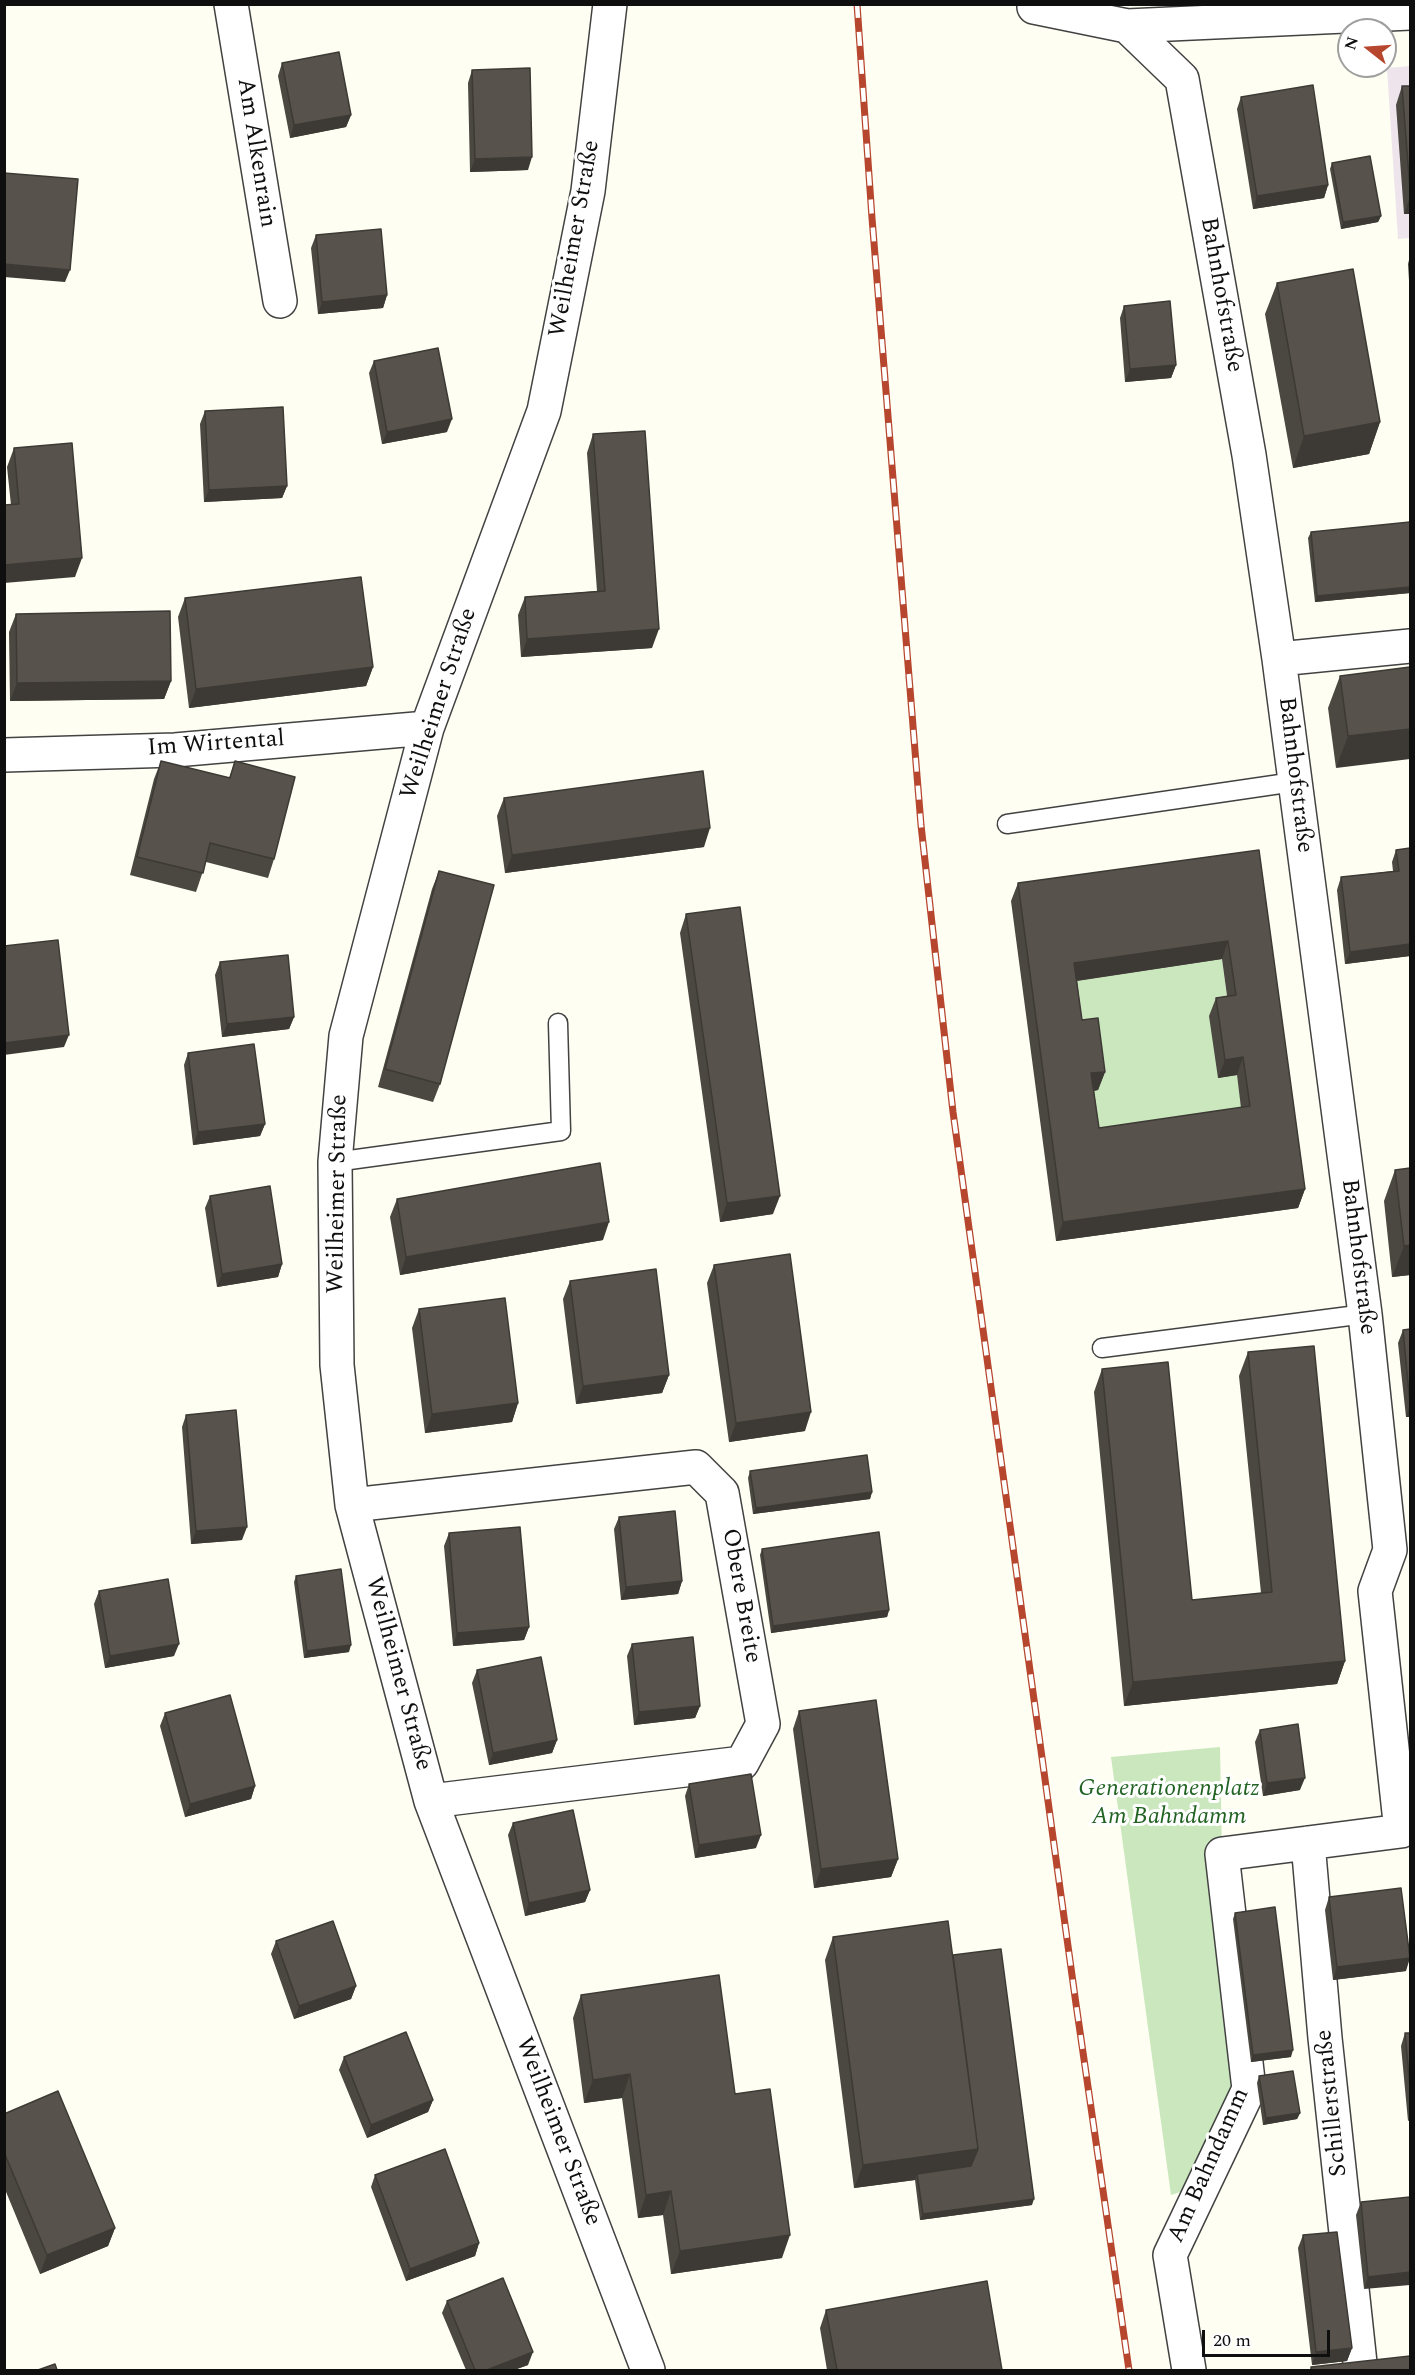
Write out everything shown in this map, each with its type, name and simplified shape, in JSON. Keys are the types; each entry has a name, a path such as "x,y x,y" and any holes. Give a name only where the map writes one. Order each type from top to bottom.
{"street":[{"name":"Am Alkenrain","path":"231,4 280,301"},
{"name":"Weilheimer Straße","path":"610,4 588,191 544,411 426,728 346,1036 335,1162 337,1365 352,1505 431,1801 648,2370"},
{"path":"1034,6 1126,15 1410,13"},
{"name":"Bahnhofstraße","path":"1126,15 1182,79 1249,455 1279,659 1365,1314 1400,1550"},
{"path":"1279,659 1410,646"},
{"name":"Im Wirtental","path":"4,755 175,750 426,728"},
{"name":"Obere Breite","path":"352,1505 696,1467 722,1493 763,1724 742,1763 431,1801"},
{"path":"1308,1843 1401,1832 1375,1592 1400,1550"},
{"name":"Am Bahndamm","path":"1189,2370 1170,2255 1249,2089 1222,1854 1308,1843"},
{"name":"Schillerstraße","path":"1308,1843 1325,2038 1360,2363"}],"lane":[{"path":"1007,824 1294,782"},
{"path":"335,1162 561,1131 558,1023"},
{"path":"1102,1348 1365,1314"}],"shaded area":[{"path":"1410,66 1410,238 1398,239 1388,78 1397,78 1397,67"}],"green space":[{"path":"1222,959 1229,1013 1218,1078 1237,1075 1244,1125 1093,1147 1084,1092 1098,1090 1075,1039 1068,982"},
{"name":"Generationenplatz Am Bahndamm","path":"1220,1747 1222,1854 1249,2089 1205,2184 1171,2195 1111,1757"}],"building":[{"path":"339,52 351,115 294,125 282,63"},
{"path":"530,68 532,157 475,159 472,70"},
{"path":"1313,85 1328,185 1257,196 1241,97"},
{"path":"1402,86 1410,86 1410,190"},
{"path":"1370,156 1381,216 1343,222 1332,163"},
{"path":"4,173 78,179 70,270 4,264"},
{"path":"381,229 387,295 322,302 316,235"},
{"path":"1353,269 1380,422 1304,436 1277,283"},
{"path":"1170,301 1176,365 1130,369 1124,306"},
{"path":"438,348 452,419 387,432 374,361"},
{"path":"283,407 287,486 209,490 205,411"},
{"path":"645,431 659,629 527,639 525,597 605,591 593,434"},
{"path":"72,443 82,558 4,565 4,505 19,504 14,448"},
{"path":"1410,522 1410,587 1317,596 1311,532"},
{"path":"361,577 373,667 196,689 185,598"},
{"path":"170,611 171,681 17,683 16,614"},
{"path":"1410,667 1410,729 1348,736 1340,676"},
{"path":"161,761 230,778 235,761 295,777 274,859 210,843 203,873 137,857"},
{"path":"703,771 710,828 512,855 504,798"},
{"path":"1410,848 1410,944 1350,952 1341,877 1399,871 1396,850"},
{"path":"1259,850 1305,1189 1063,1222 1018,883","holes":["1228,941 1236,995 1216,998 1225,1060 1243,1057 1250,1106 1099,1128 1091,1073 1105,1072 1098,1018 1082,1020 1074,963"]},
{"path":"439,871 494,885 440,1084 385,1069"},
{"path":"740,907 780,1196 727,1203 686,914"},
{"path":"58,940 69,1035 4,1043 4,946"},
{"path":"288,955 294,1017 227,1024 220,962"},
{"path":"254,1044 265,1124 198,1132 188,1053"},
{"path":"600,1163 609,1222 406,1257 397,1199"},
{"path":"1410,1168 1410,1245 1404,1246 1395,1170"},
{"path":"270,1186 282,1264 222,1274 210,1196"},
{"path":"790,1254 811,1412 736,1423 714,1265"},
{"path":"656,1269 669,1375 583,1386 570,1281"},
{"path":"505,1298 518,1403 432,1414 419,1309"},
{"path":"1410,1329 1410,1404 1403,1330"},
{"path":"1314,1346 1345,1661 1133,1682 1102,1369 1168,1362 1192,1600 1272,1592 1248,1352"},
{"path":"236,1410 247,1527 196,1531 186,1415"},
{"path":"867,1455 872,1492 756,1508 750,1471"},
{"path":"675,1511 682,1581 626,1587 619,1517"},
{"path":"520,1527 529,1627 457,1633 449,1533"},
{"path":"879,1532 889,1610 773,1626 762,1549"},
{"path":"341,1569 351,1645 307,1651 296,1576"},
{"path":"168,1579 179,1644 110,1656 99,1591"},
{"path":"693,1637 700,1706 639,1712 632,1644"},
{"path":"541,1657 557,1740 493,1753 477,1670"},
{"path":"230,1695 255,1786 190,1804 165,1713"},
{"path":"876,1700 898,1859 821,1869 799,1711"},
{"path":"1298,1724 1305,1778 1267,1783 1260,1730"},
{"path":"751,1774 761,1835 699,1845 689,1784"},
{"path":"573,1810 590,1890 529,1903 513,1823"},
{"path":"1401,1888 1410,1958 1337,1967 1329,1897"},
{"path":"1275,1907 1293,2050 1253,2055 1235,1913"},
{"path":"333,1921 356,1986 299,2006 276,1941"},
{"path":"948,1921 978,2149 863,2165 833,1937"},
{"path":"1001,1949 1034,2199 923,2214 917,2174 971,2166 978,2149 953,1955"},
{"path":"719,1975 735,2094 770,2089 790,2235 680,2251 671,2191 646,2195 630,2074 593,2080 581,1995"},
{"path":"406,2032 433,2100 371,2125 344,2057"},
{"path":"1405,2033 1410,2033 1410,2087"},
{"path":"1293,2071 1300,2113 1266,2118 1259,2076"},
{"path":"58,2091 115,2228 47,2255 4,2152 4,2114"},
{"path":"445,2149 479,2243 410,2269 375,2175"},
{"path":"1410,2197 1410,2272 1368,2277 1361,2202"},
{"path":"1337,2232 1352,2348 1316,2352 1303,2235"},
{"path":"503,2278 533,2352 487,2370 475,2370 447,2301"},
{"path":"987,2281 1002,2370 837,2370 826,2310"},
{"path":"1410,2356 1410,2370 1311,2370 1311,2367"},
{"path":"55,2364 57,2370 38,2370"}],"railway":[{"path":"857,4 921,825 953,1112 1129,2370"}]}
